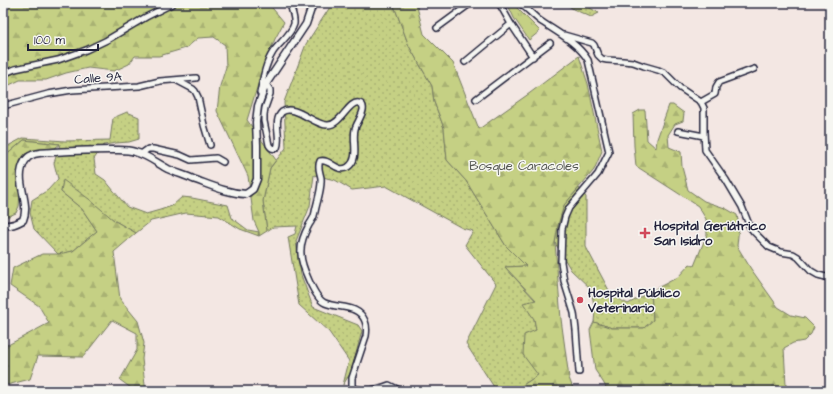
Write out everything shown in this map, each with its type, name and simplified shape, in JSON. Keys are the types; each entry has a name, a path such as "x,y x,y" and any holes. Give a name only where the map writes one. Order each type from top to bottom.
{"main road":[{"path":"3,225 9,226 23,220 26,207 22,189 22,170 26,159 31,155 39,153 83,150 133,151 150,158 178,174 222,190 235,194 246,194 253,189 257,179 256,122 258,106 266,84 306,24 313,3"}],"street":[{"path":"3,74 15,69 58,60 86,50 108,40 146,17 174,3"},
{"path":"258,106 266,65 273,52 294,25 290,4 283,3"},
{"path":"436,28 472,3"},
{"path":"499,3 533,57"},
{"path":"520,3 538,19 561,34 584,52 588,60 609,152 598,174 569,208 562,229 561,262 564,281 574,314 578,372"},
{"path":"465,62 511,24"},
{"path":"561,34 592,43 598,55 602,59 633,62 665,73 680,88 701,102 704,108 705,150 742,206 754,232 770,247 781,252 794,254 811,271 818,275 830,278"},
{"path":"476,99 550,43"},
{"path":"701,102 715,94 716,87 719,82 754,68"},
{"name":"Calle 9A","path":"3,106 72,90 139,86 160,81 196,78"},
{"path":"175,80 195,91 198,97 210,145"},
{"path":"266,84 270,90 270,94 265,108 264,121 269,145 272,148 277,148 278,145 278,122 283,111 295,111 318,123 328,125 334,124 339,120 352,104 358,103 363,106 362,114 354,132 355,148 352,162 349,166 344,169 338,168 322,160 318,164 320,186 314,219 310,223 304,235 301,247 301,256 305,272 321,301 330,305 353,309 359,312 366,323 366,336 352,378 352,386 361,391 389,385 401,391"},
{"path":"678,131 704,136"},
{"path":"141,154 153,149 180,155 191,160 216,158 224,162"}],"green space":[{"path":"3,3 268,3 284,22 264,65 247,120 276,160 270,168 263,201 267,231 259,236 259,232 254,221 248,176 217,111 220,86 226,67 225,45 214,37 198,38 186,48 159,56 135,56 129,64 114,71 88,68 66,73 46,80 20,80 3,88"},
{"path":"334,3 393,3 409,46 432,86 434,102 444,128 447,160 466,181 506,246 526,266 505,267 536,301 534,319 536,330 538,375 523,385 519,391 492,391 494,387 466,344 496,284 465,245 473,231 462,228 386,186 352,190 335,180 314,175 310,206 296,241 301,275 313,307 358,325 362,331 351,372 343,385 349,361 329,332 299,305 288,237 295,234 297,226 273,227 267,231 263,201 270,168 286,148 284,102 306,44"},
{"name":"Bosque Caracoles","path":"393,3 416,3 424,34 453,63 479,129 579,56 588,84 602,151 594,170 564,205 558,225 555,243 561,319 569,378 574,391 519,391 523,385 538,375 523,355 524,335 536,330 534,319 523,303 536,300 505,267 526,266 506,246 466,181 447,160 444,128 434,102 432,86 409,46"},
{"path":"507,3 512,3 540,31 529,40 514,18"},
{"path":"565,3 581,3 599,13 591,17 573,9"},
{"path":"669,105 673,105 684,113 683,121 675,124 668,135 669,147 681,152 682,167 688,190 704,201 725,208 737,215 739,226 737,246 751,269 778,307 791,315 805,318 814,327 811,334 804,341 793,343 784,348 786,385 782,391 608,391 595,370 590,330 594,322 612,328 644,328 653,320 651,291 678,277 690,264 694,266 707,234 706,219 698,206 636,166 633,114 640,110 645,110 647,140 656,148 657,139"},
{"path":"127,112 139,117 139,139 129,142 104,145 94,159 96,174 105,180 127,207 146,214 172,206 182,197 228,205 232,218 248,230 259,232 259,236 240,229 219,216 186,213 151,221 136,233 115,221 63,181 61,192 82,209 97,231 73,251 58,254 34,229 30,213 32,200 48,190 58,179 54,163 60,144 24,140 3,158 3,145 6,147 23,138 65,141 110,140 113,118"},
{"path":"24,140 60,144 55,148 25,154 20,161 18,178 20,193 19,206 16,213 9,216 3,216 3,158"},
{"path":"63,180 115,221 136,233 114,252 120,299 138,321 144,343 142,359 147,391 135,391 120,380 137,350 137,333 112,320 83,357 38,356 30,379 7,385 3,384 3,342 8,345 49,323 39,306 10,286 13,268 42,254 58,254 73,251 97,231 82,209 61,192"},
{"path":"579,188 586,197 586,247 612,296 628,304 651,291 653,320 644,328 612,328 594,322 595,311 591,289 571,270 555,243 558,225 564,205"}],"place":[{"name":"Hospital Geriátrico San Isidro","path":"645,233"},
{"name":"Hospital Público Veterinario","path":"580,300"}]}
